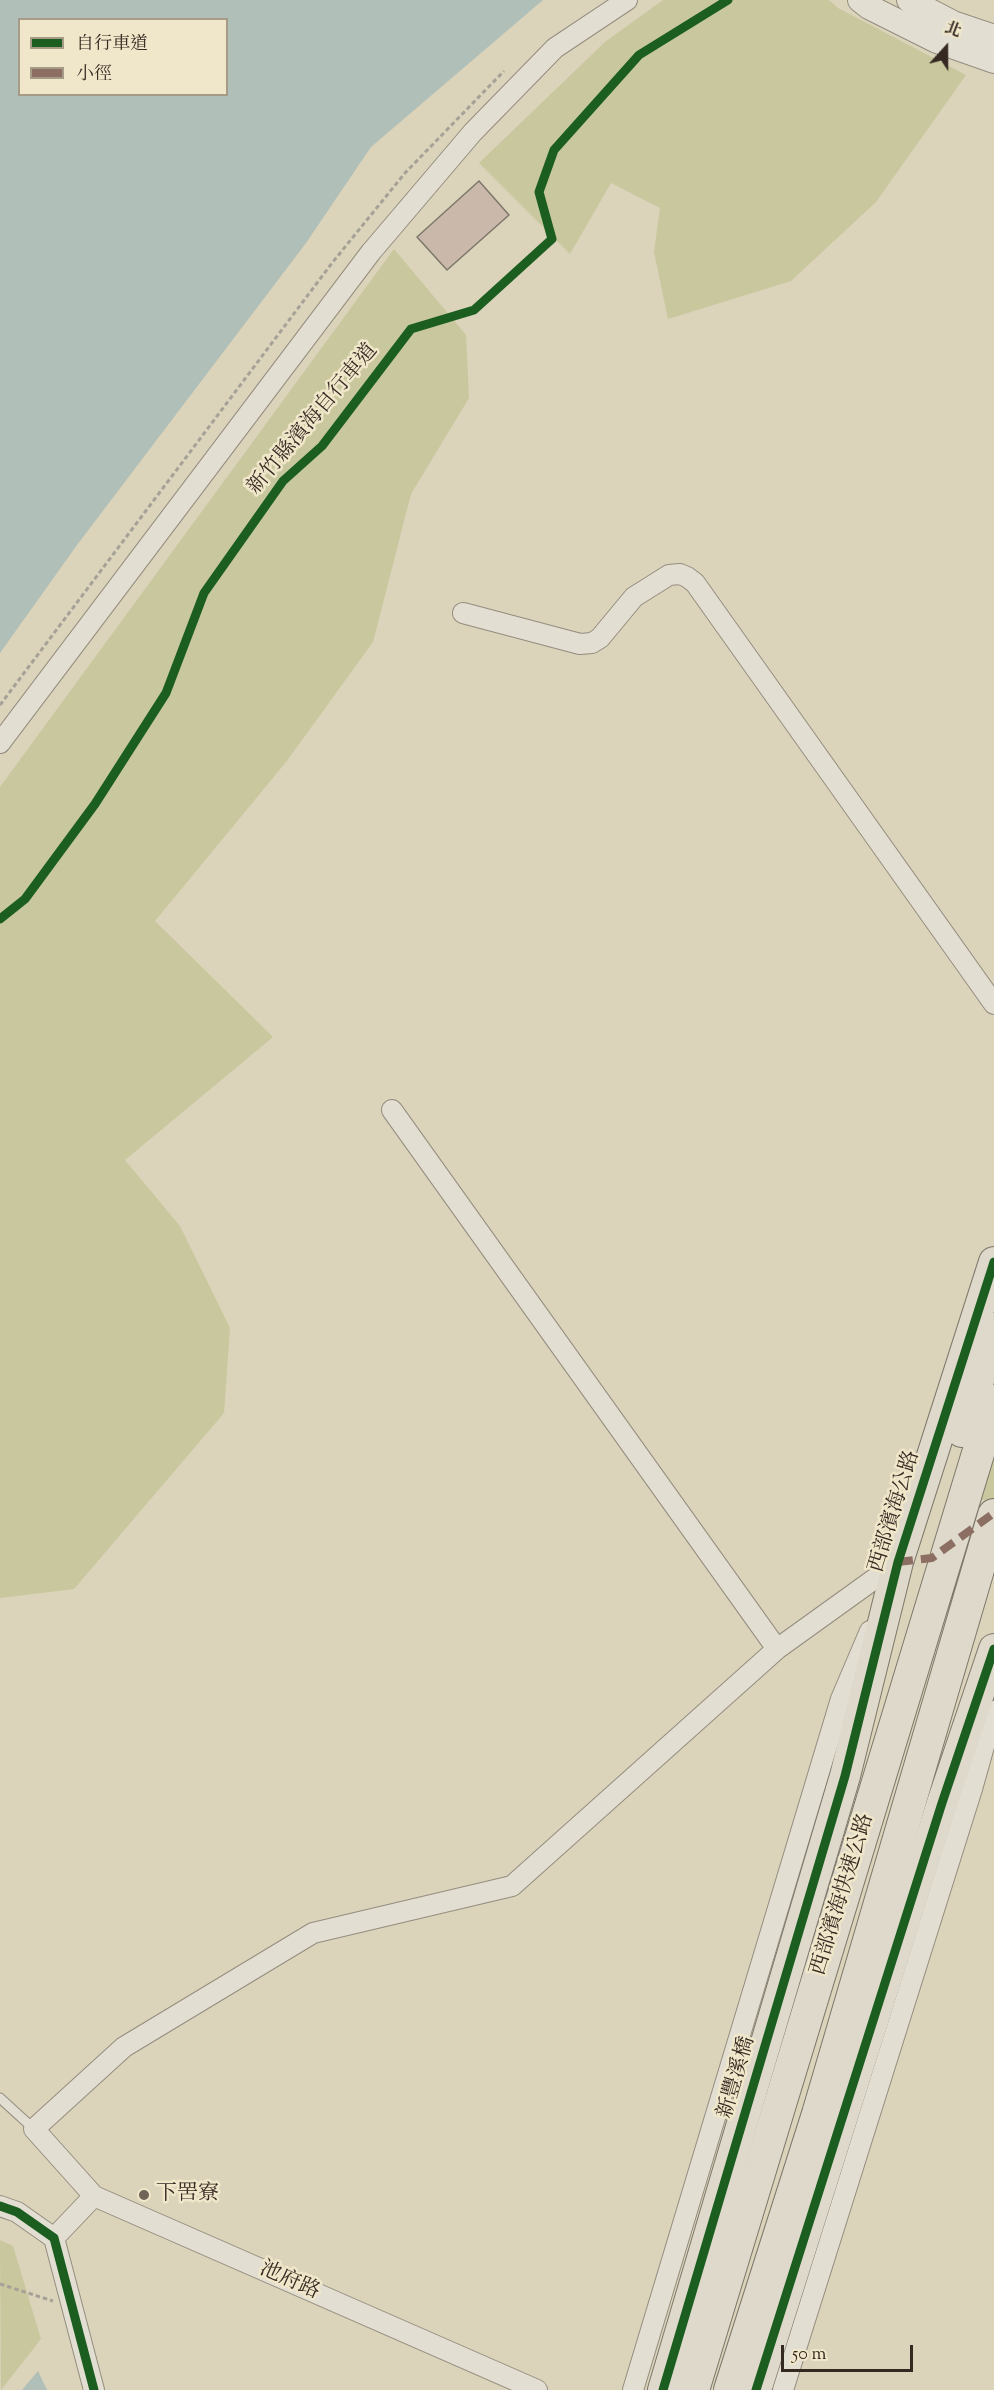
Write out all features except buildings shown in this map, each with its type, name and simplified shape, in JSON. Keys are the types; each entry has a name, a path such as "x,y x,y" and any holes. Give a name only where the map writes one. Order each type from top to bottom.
{"highway":[{"path":"938,1583 957,1446 994,1329"},
{"name":"西部濱海快速公路","path":"693,2390 994,1401"},
{"name":"西部濱海快速公路","path":"730,2390 818,2114 994,1515"},
{"path":"818,2114 888,1921 994,1594"}],"main road":[{"name":"西部濱海公路","path":"845,1776 898,1562 994,1262"},
{"path":"756,2390 942,1803 994,1649"},
{"name":"新豐溪橋","path":"663,2390 845,1776"}],"street":[{"path":"0,743 370,252 473,132 555,48 627,0"},
{"path":"860,0 869,7 937,41 994,61"},
{"path":"909,0 953,23 994,37"},
{"path":"463,613 580,644 592,643 600,638 634,597 669,575 680,574 687,577 695,583 994,1004"},
{"path":"392,1110 777,1649"},
{"path":"54,2238 94,2196 34,2129 124,2047 313,1933 512,1886 777,1649 898,1562"},
{"path":"633,2390 841,1699 898,1562"},
{"path":"783,2390 972,1789 994,1711"},
{"name":"池府路","path":"94,2196 537,2390"},
{"path":"0,2206 17,2212 54,2238 94,2390"}],"lane":[{"path":"0,2098 34,2129"}],"path":[{"path":"0,2284 72,2306"}],"shaded area":[{"path":"0,0 543,0 371,147 306,243 77,545 0,653"},
{"path":"663,0 829,0 838,8 966,75 876,202 791,281 668,319 654,252 660,208 611,183 570,254 479,163 605,42"},
{"path":"394,249 466,335 469,398 411,494 373,642 286,762 155,921 273,1037 125,1160 180,1226 230,1328 224,1413 74,1589 0,1598 0,787"},
{"path":"978,1453 994,1459 994,1503 965,1495"},
{"path":"0,2240 13,2246 41,2339 1,2390"},
{"path":"38,2371 47,2390 22,2390"}],"marked path":[{"path":"898,1562 932,1558 994,1513"}],"cycle path":[{"name":"新竹縣濱海自行車道","path":"0,919 25,899 95,804 166,693 204,593 283,481 322,446 411,329 474,310 552,239 539,192 554,150 639,55 728,0"},
{"path":"663,2390 845,1776 898,1562 994,1262"},
{"path":"756,2390 942,1803 994,1649"},
{"path":"0,2206 17,2212 54,2238 94,2390"}],"place":[{"name":"下罟寮","path":"144,2195"}]}
